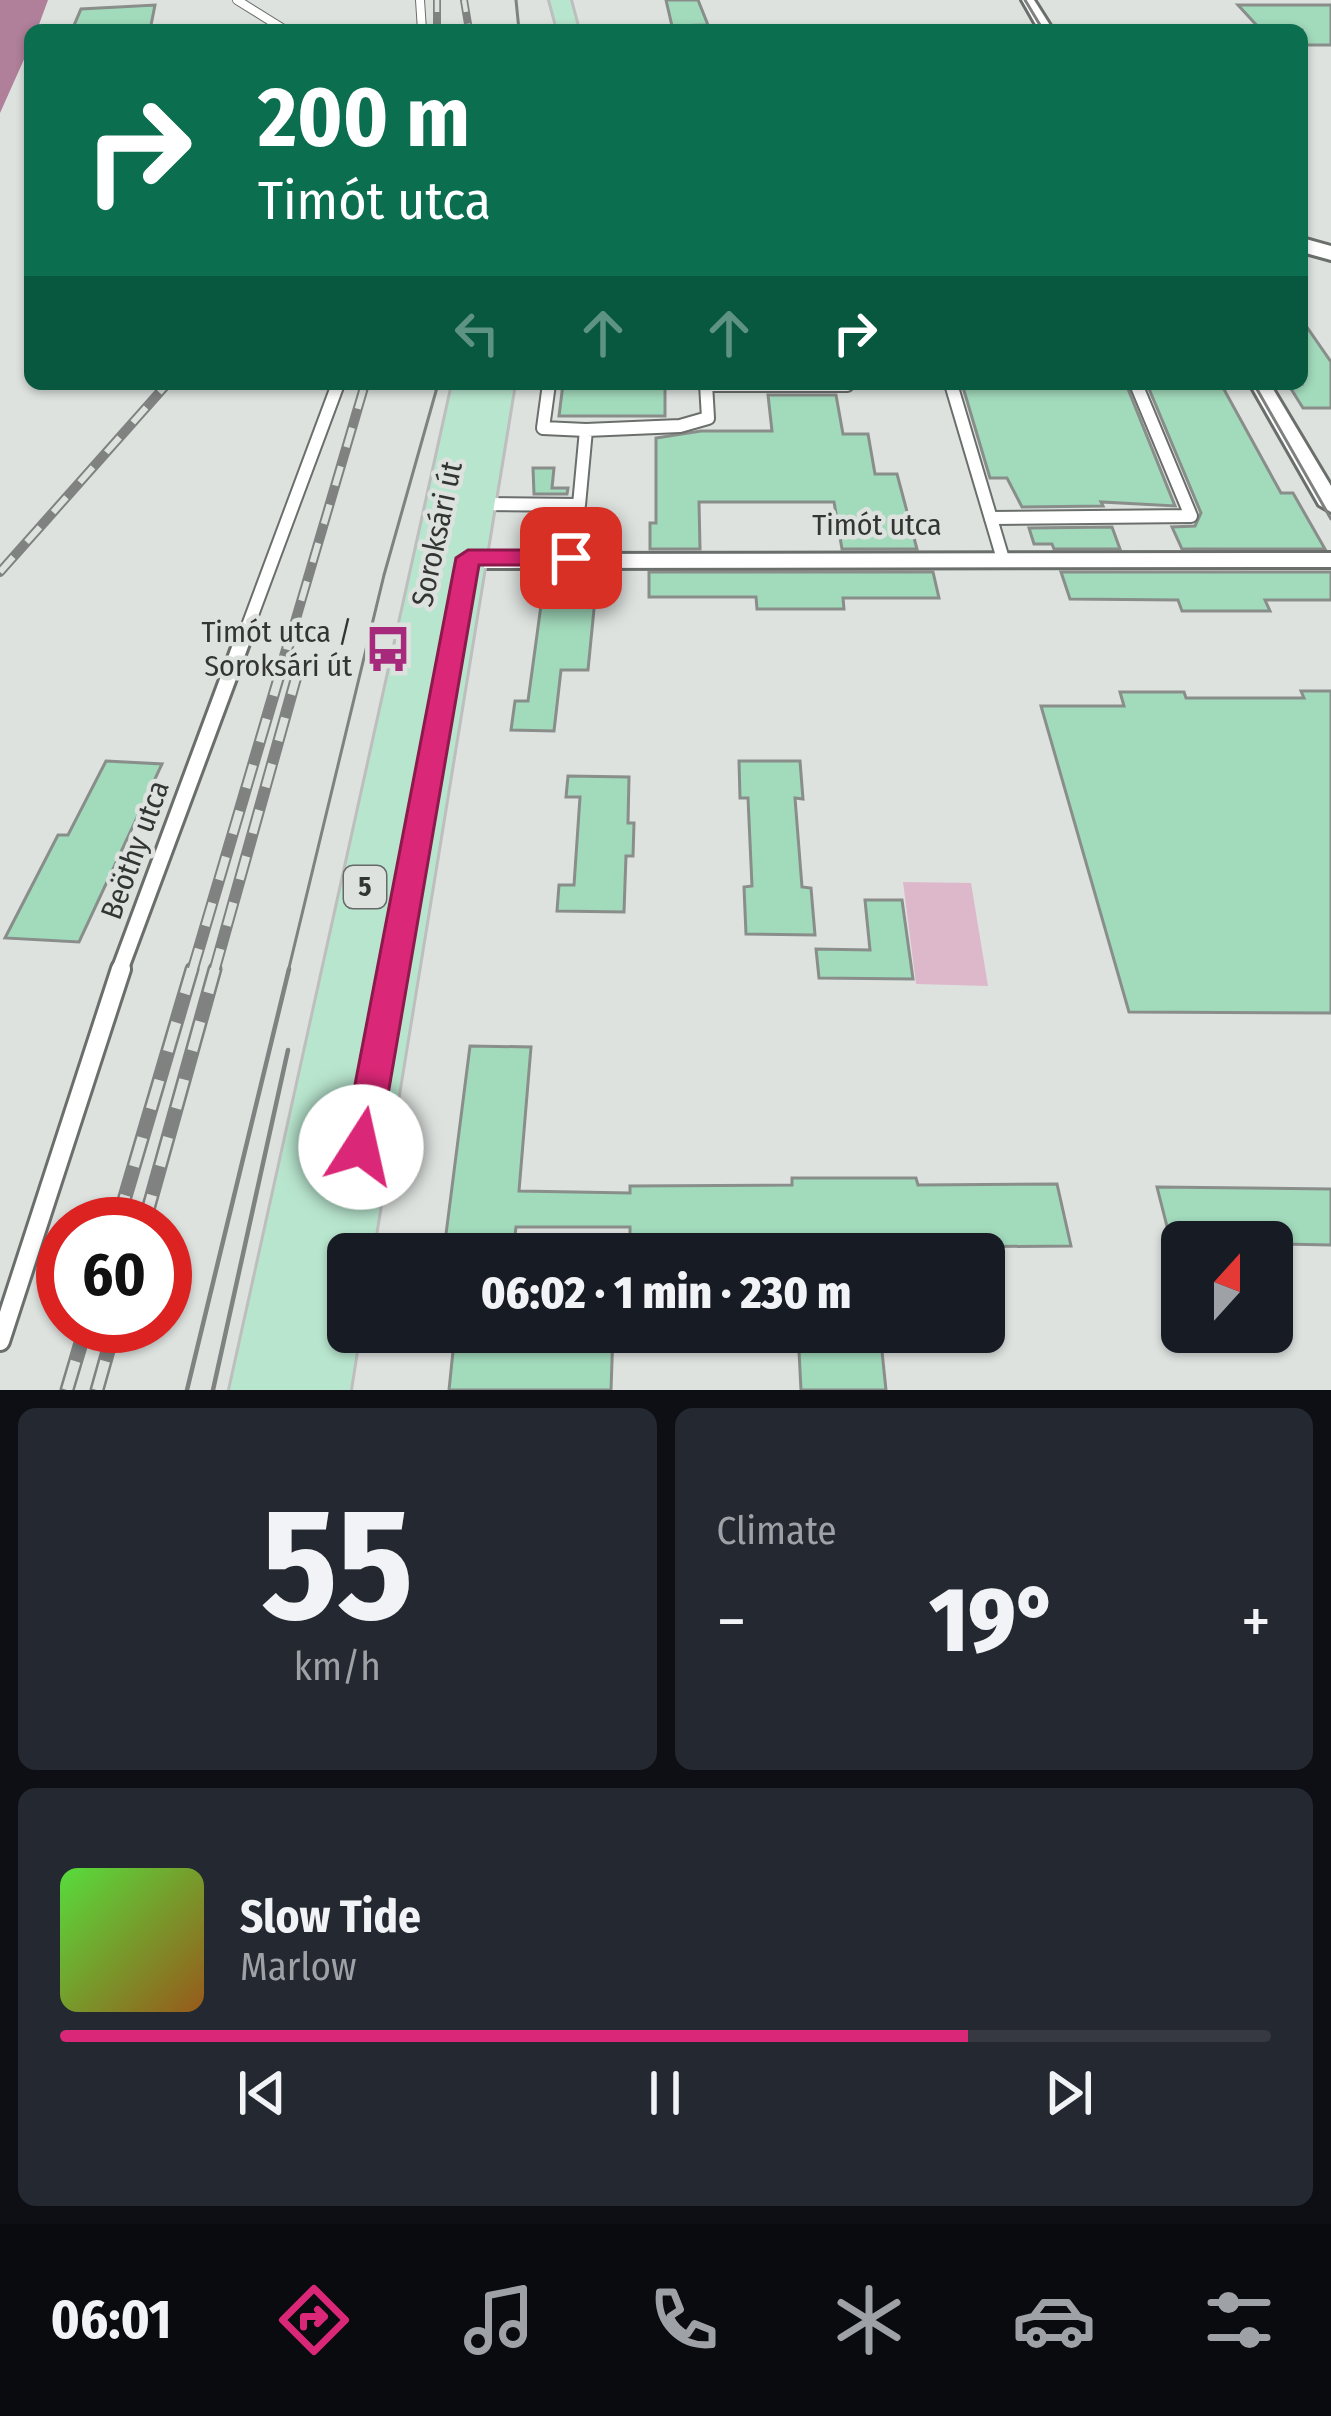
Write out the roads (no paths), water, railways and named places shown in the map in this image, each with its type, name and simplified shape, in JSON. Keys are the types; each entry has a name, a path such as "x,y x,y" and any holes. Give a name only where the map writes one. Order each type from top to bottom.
{"main road":[{"name":"Soroksári út","path":"350,1233 448,567 468,390"},
{"name":"Soroksári út","path":"262,1390 448,567 477,504 497,390"},
{"name":"Soroksári út","path":"319,1390 327,1353"}],"street":[{"path":"1264,390 1331,505"},
{"name":"Timót utca","path":"448,567 1003,559 1331,560"}],"lane":[{"path":"238,0 272,24"},
{"name":"Beöthy utca","path":"0,1341 104,1013 336,390"},
{"path":"548,390 543,428 586,430 680,426 708,418 706,390"},
{"path":"954,390 1003,559"},
{"path":"991,518 1190,515 1138,390"},
{"path":"477,504 579,505 586,430"}],"tram line":[{"path":"516,0 518,24"},
{"path":"1025,0 1039,24"},
{"path":"288,972 384,575 436,390"},
{"path":"1257,390 1331,519"},
{"path":"187,1390 289,969"},
{"path":"213,1390 288,1050"}],"railway":[{"path":"437,0 437,24"},
{"path":"464,0 468,24"},
{"path":"0,572 162,390"},
{"path":"290,639 363,390"},
{"path":"192,972 291,636"},
{"path":"214,972 296,678"},
{"path":"125,1197 192,969"},
{"path":"152,1197 215,969"},
{"path":"67,1390 78,1353"},
{"path":"97,1390 107,1353"}],"place":[{"name":"Timót utca / Soroksári út","path":"388,649"}]}
